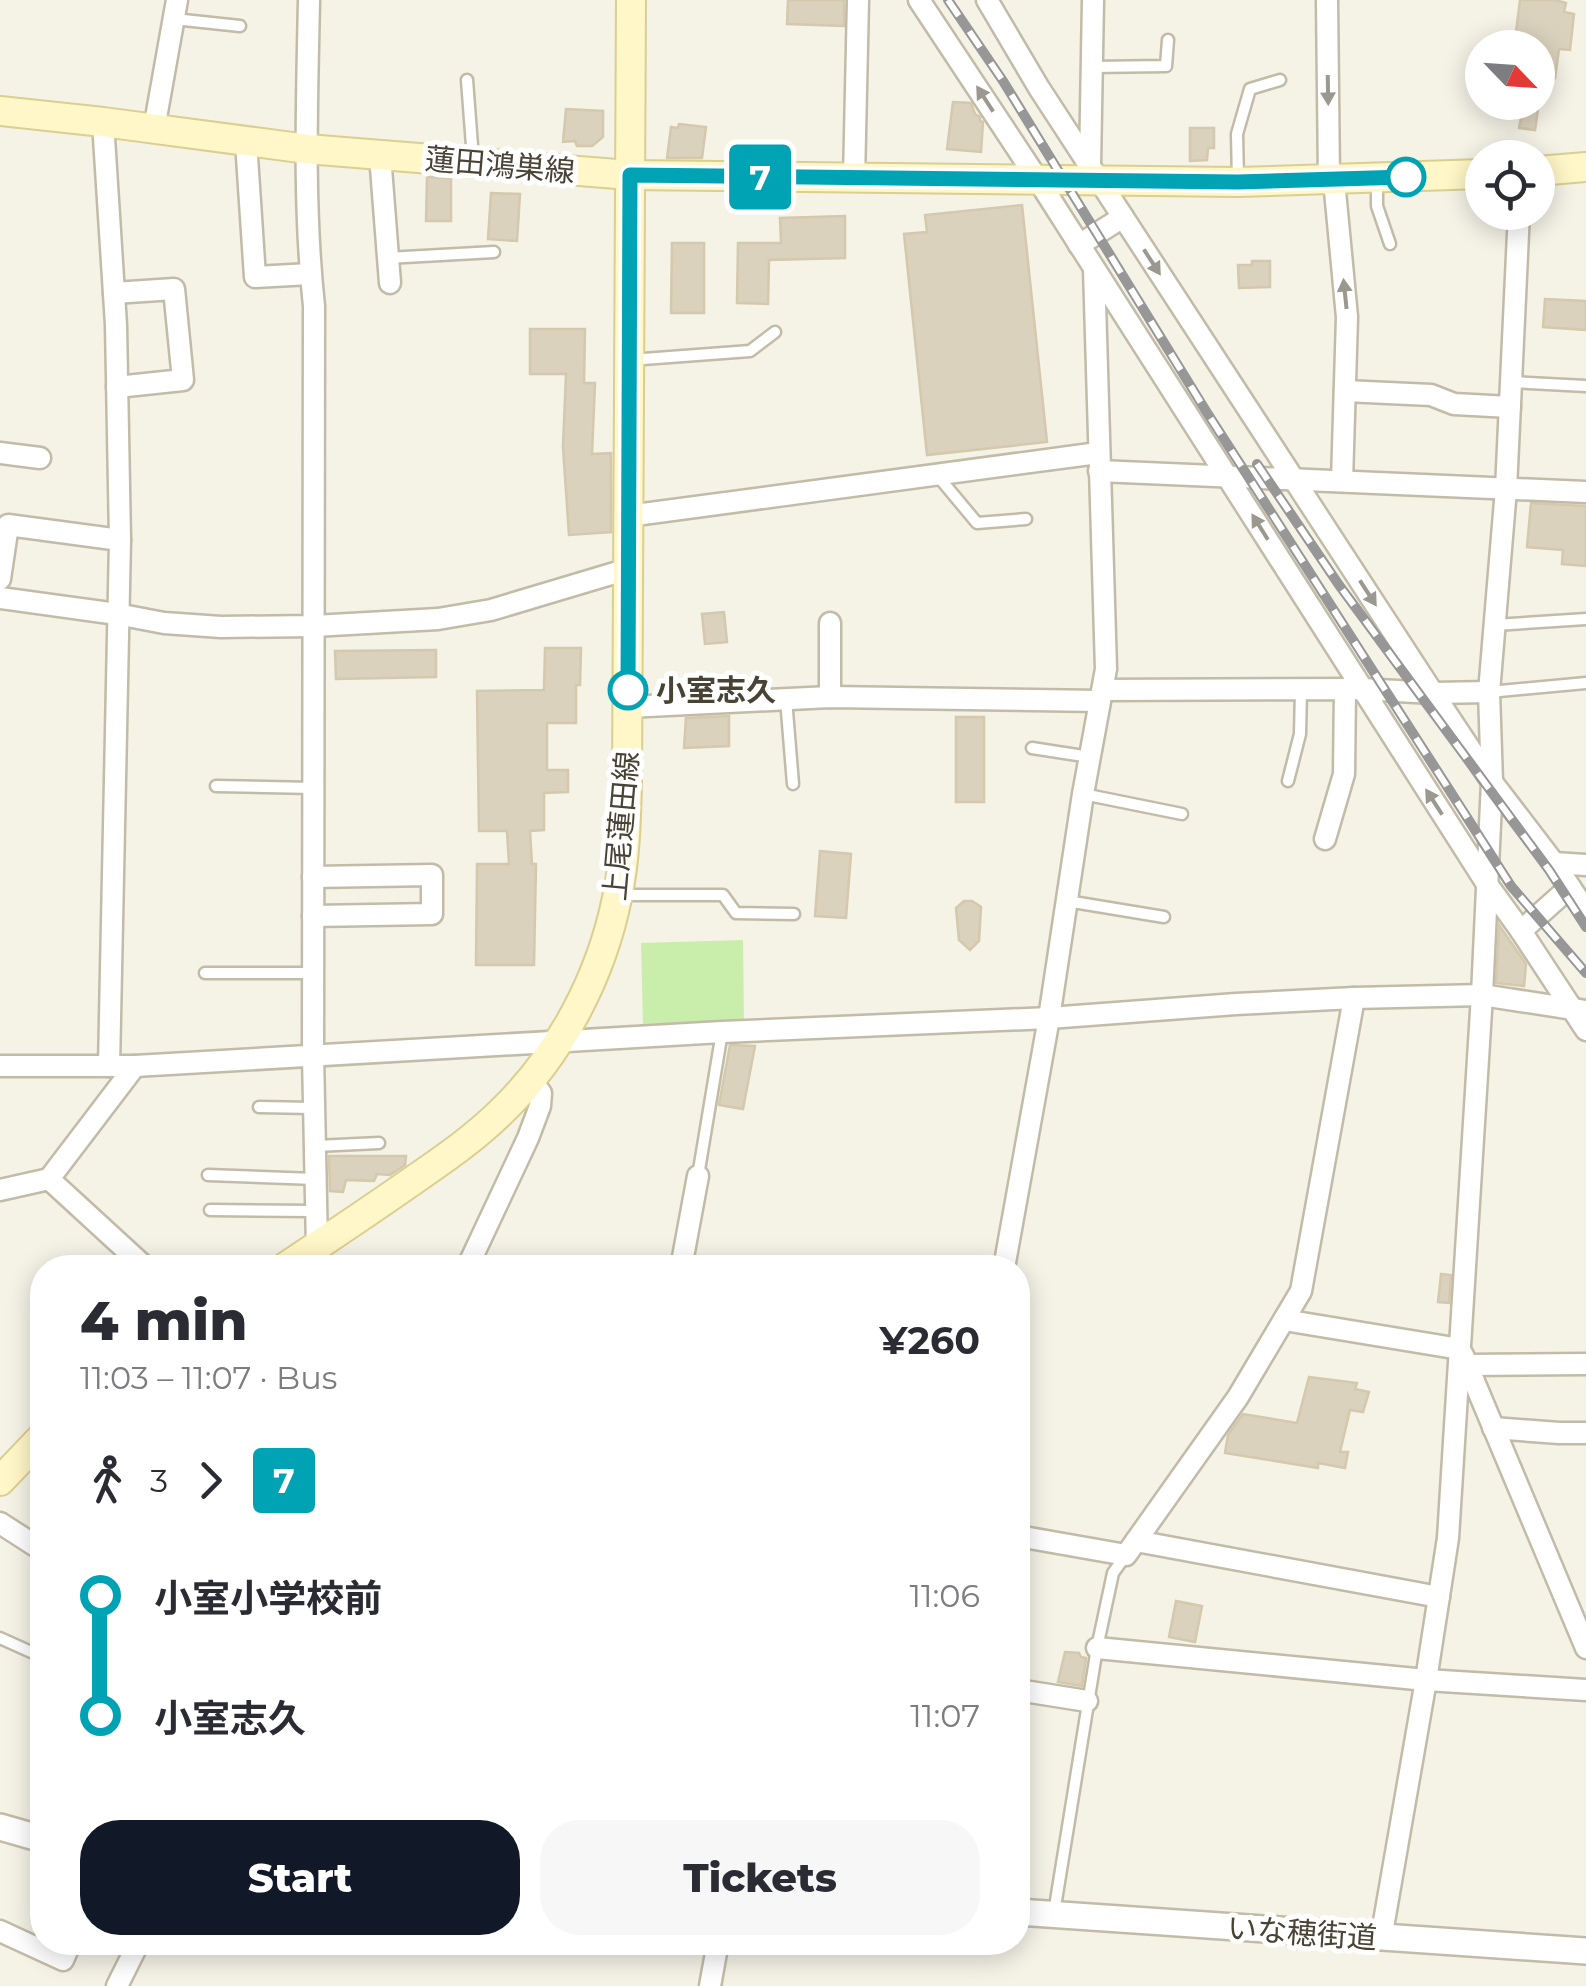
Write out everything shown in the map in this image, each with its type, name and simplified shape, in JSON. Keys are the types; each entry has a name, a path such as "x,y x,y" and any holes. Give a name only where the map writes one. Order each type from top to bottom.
{"main road":[{"name":"上尾蓮田線","path":"304,1255 479,1132 504,1110 559,1041 582,999 599,960 618,895 626,842 628,707 630,0"},
{"name":"蓮田鴻巣線","path":"0,111 307,149 630,175 1038,180 1095,174 1238,182 1465,175"},
{"path":"1555,170 1586,168"},
{"path":"0,1482 30,1450"}],"street":[{"path":"309,0 307,149 314,306 312,877 317,1246"},
{"path":"854,179 858,0"},
{"path":"920,0 1228,475 1353,689 1578,1009 1586,1030"},
{"path":"987,0 1039,88 1433,693 1586,911"},
{"path":"1093,0 1095,174"},
{"path":"1326,0 1329,180 1335,191 1347,317 1342,481"},
{"path":"154,128 176,9"},
{"path":"104,122 114,294 120,540 109,1066"},
{"path":"246,142 255,276 310,274"},
{"path":"380,155 390,283"},
{"path":"1079,244 1123,217"},
{"path":"1382,1938 1448,1538 1464,1357 1492,782 1489,692 1506,489 1518,230"},
{"path":"1006,1255 1106,669 1094,267"},
{"path":"114,294 174,289 183,380 117,387"},
{"path":"1344,391 1431,395 1454,404 1510,407"},
{"path":"0,453 40,458"},
{"path":"628,516 937,474 1099,462 1228,475 1586,492"},
{"path":"0,578 8,524 120,540"},
{"path":"0,598 164,623 314,626 438,619 491,610 628,569"},
{"path":"830,623 830,697"},
{"path":"628,707 830,697 1101,696 1301,689 1489,692"},
{"path":"1325,839 1344,774 1353,689"},
{"path":"1554,863 1586,865"},
{"path":"312,877 432,875 432,914 313,916"},
{"path":"1521,931 1570,887"},
{"path":"0,1066 135,1066 1354,998 1482,995 1578,1009"},
{"path":"1131,1548 1238,1397 1301,1291 1354,998"},
{"path":"0,1190 49,1179 135,1066"},
{"path":"473,1255 540,1106 540,1093 530,1080"},
{"path":"683,1255 698,1176"},
{"path":"49,1179 132,1255"},
{"path":"1284,1320 1464,1357 1586,1364"},
{"path":"1464,1357 1583,1634"},
{"path":"1494,1428 1586,1432"},
{"path":"0,1523 30,1542"},
{"path":"1030,1537 1131,1548 1439,1597"},
{"path":"1097,1648 1426,1680 1586,1690"},
{"path":"1030,1692 1087,1701"},
{"path":"3,1835 30,1838"},
{"name":"いな穂街道","path":"1030,1913 1586,1951"},
{"path":"0,1931 30,1945"},
{"path":"117,1986 132,1955"},
{"path":"710,1986 716,1955"}],"lane":[{"path":"176,9 240,26"},
{"path":"1092,66 1166,66 1168,40"},
{"path":"468,80 473,162"},
{"path":"1238,182 1238,134 1250,88 1280,80"},
{"path":"1377,178 1376,206 1390,244"},
{"path":"388,258 494,252"},
{"path":"629,360 750,351 776,332"},
{"path":"1511,382 1586,386"},
{"path":"937,474 977,523 1026,519"},
{"path":"1495,625 1586,618"},
{"path":"1489,692 1586,682"},
{"path":"1288,781 1300,734 1301,689"},
{"path":"786,698 793,784"},
{"path":"1032,748 1091,757"},
{"path":"216,786 314,788"},
{"path":"1083,794 1182,814"},
{"path":"618,895 722,895 736,913 794,914"},
{"path":"1067,901 1164,917"},
{"path":"205,973 313,973"},
{"path":"698,1176 722,1032"},
{"path":"259,1107 314,1108"},
{"path":"316,1146 379,1143"},
{"path":"208,1175 316,1179"},
{"path":"210,1210 316,1212"},
{"path":"1054,1914 1097,1648 1113,1573 1131,1548"},
{"path":"0,1638 30,1652"}],"green space":[{"path":"743,940 744,1022 643,1024 641,943"}],"building":[{"path":"788,0 844,0 844,26 787,24"},
{"path":"1520,0 1566,3 1564,12 1574,14 1570,50 1559,49 1555,78 1555,30 1516,30"},
{"path":"953,102 971,103 983,122 981,152 947,149"},
{"path":"566,109 603,111 603,137 592,146 563,142"},
{"path":"1521,120 1536,120 1535,130 1519,128"},
{"path":"679,124 706,127 702,158 667,158 671,127 678,128"},
{"path":"1190,128 1214,128 1214,148 1208,148 1207,160 1190,161"},
{"path":"427,177 451,178 451,221 426,221"},
{"path":"491,193 520,194 517,241 488,239"},
{"path":"1022,205 1047,442 927,455 904,234 927,232 925,215"},
{"path":"845,216 845,258 769,260 768,304 737,303 738,243 781,243 780,218"},
{"path":"672,243 704,243 704,313 671,313"},
{"path":"1252,261 1270,261 1270,287 1239,288 1238,265 1252,265"},
{"path":"1545,299 1586,301 1586,330 1543,327"},
{"path":"530,329 585,329 584,383 595,383 592,454 611,453 611,532 569,535 563,447 566,374 530,374"},
{"path":"1531,503 1586,506 1586,566 1562,564 1563,550 1527,547"},
{"path":"724,612 727,642 705,644 702,614"},
{"path":"545,648 581,648 580,685 576,685 576,723 547,723 547,770 568,770 568,792 544,793 544,830 530,831 532,864 536,864 534,965 476,965 477,864 509,864 507,831 479,831 477,691 544,690"},
{"path":"436,650 436,677 336,679 335,651"},
{"path":"729,716 729,746 684,748 686,718"},
{"path":"956,717 984,717 984,802 956,802"},
{"path":"820,851 851,854 846,918 815,916"},
{"path":"964,901 981,907 979,941 970,950 959,940 956,908"},
{"path":"1499,925 1526,964 1524,986 1496,983"},
{"path":"730,1045 755,1046 743,1109 719,1105"},
{"path":"329,1156 406,1156 405,1165 390,1175 377,1174 374,1181 346,1180 343,1192 330,1191"},
{"path":"1441,1274 1451,1275 1449,1303 1438,1302"},
{"path":"1309,1377 1357,1383 1355,1389 1369,1392 1363,1412 1350,1410 1340,1452 1348,1452 1345,1468 1318,1463 1318,1468 1225,1453 1228,1435 1243,1414 1297,1423"},
{"path":"1176,1601 1202,1606 1195,1642 1169,1637"},
{"path":"1065,1652 1086,1658 1082,1686 1058,1682"}],"railway":[{"path":"948,0 1511,886 1586,973"},
{"path":"1257,464 1339,585 1549,870 1586,927"}],"bus line":[{"name":"7","path":"628,690 630,175 1238,182 1406,177"}],"place":[{"name":"小室志久","path":"628,690"}]}
